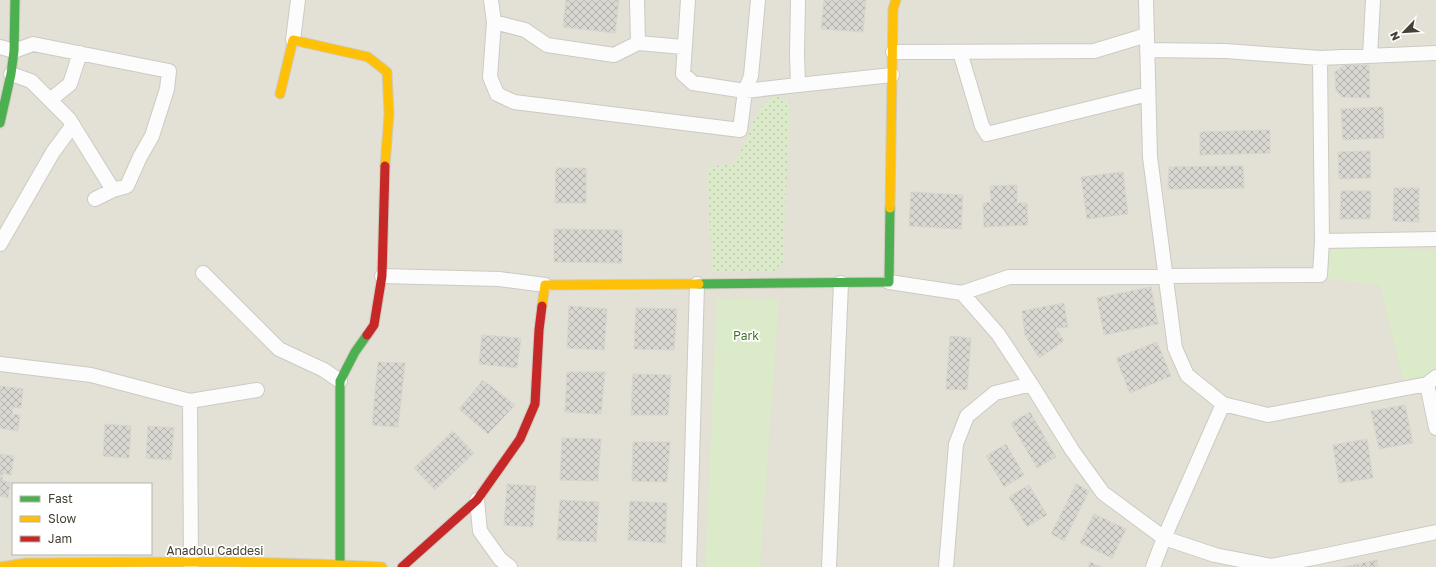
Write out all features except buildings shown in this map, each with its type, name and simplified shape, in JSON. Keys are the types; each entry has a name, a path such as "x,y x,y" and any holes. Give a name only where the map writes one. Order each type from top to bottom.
{"street":[{"path":"0,123 12,74 15,0"},
{"path":"280,94 293,40 298,0"},
{"path":"491,0 494,22 490,77 496,94 514,102 740,130 745,91 751,76 758,0"},
{"path":"637,0 638,43"},
{"path":"688,0 683,47 683,74 693,82 745,91 892,75"},
{"path":"798,0 796,55 798,85"},
{"path":"889,282 893,9 896,0"},
{"path":"1146,0 1150,157 1175,348 1187,375 1223,404 1268,415 1432,380 1436,428"},
{"path":"1370,56 1373,0"},
{"path":"494,22 525,30 547,45 614,55 638,43 683,47"},
{"path":"893,52 1094,52 1147,35"},
{"path":"293,40 368,57 387,72 389,114 384,186 382,276 374,325 354,352 340,381 340,564"},
{"path":"0,47 14,51 33,44 168,71 167,90 152,136 140,156 127,186 113,190 95,199"},
{"path":"1147,50 1226,50 1320,58 1436,53"},
{"path":"960,52 982,126 987,134 1148,94"},
{"path":"50,100 70,84 80,53"},
{"path":"382,276 499,279 545,285 889,282 962,293 1009,277 1320,275 1322,241 1320,58"},
{"path":"12,74 31,81 73,125 113,190"},
{"path":"0,244 54,152 73,125"},
{"path":"1322,241 1436,239"},
{"path":"203,273 279,349 324,370 340,381"},
{"path":"829,567 841,283"},
{"path":"689,567 697,284"},
{"path":"402,567 477,500 520,439 535,404 540,330 545,285"},
{"path":"962,293 998,334 1032,384 1072,450 1103,493 1164,538 1215,555 1271,566 1436,532"},
{"path":"0,364 91,375 190,400 257,390"},
{"path":"946,567 956,444 967,416 995,393 1032,384"},
{"path":"190,400 191,564"},
{"path":"1154,567 1164,538 1223,404"},
{"path":"477,500 480,531 500,559 510,567"},
{"name":"Anadolu Caddesi","path":"0,567 26,563 340,564 382,567"}],"shaded area":[{"path":"0,0 1436,0 1436,567 0,567"}],"green space":[{"path":"776,95 790,102 783,262 777,271 712,272 707,167 733,164 747,140 750,127 762,106"},
{"path":"1335,248 1436,249 1436,369 1425,379 1403,381 1380,285 1326,279 1330,251"},
{"name":"Park","path":"717,298 779,299 760,567 705,567"}],"traffic: fast":[{"path":"0,123 11,74 14,51 15,0"},
{"path":"699,284 889,282 890,208"},
{"path":"340,564 340,381 355,352 367,335"}],"traffic: slow":[{"path":"890,208 893,9 896,0"},
{"path":"280,94 293,40 368,57 387,72 389,114 385,166"},
{"path":"542,306 545,285 699,284"},
{"path":"0,567 26,563 160,562 293,563 382,567"}],"traffic: jam":[{"path":"367,335 374,325 382,276 385,166"},
{"path":"402,567 477,500 520,439 535,404 539,330 542,306"}]}
